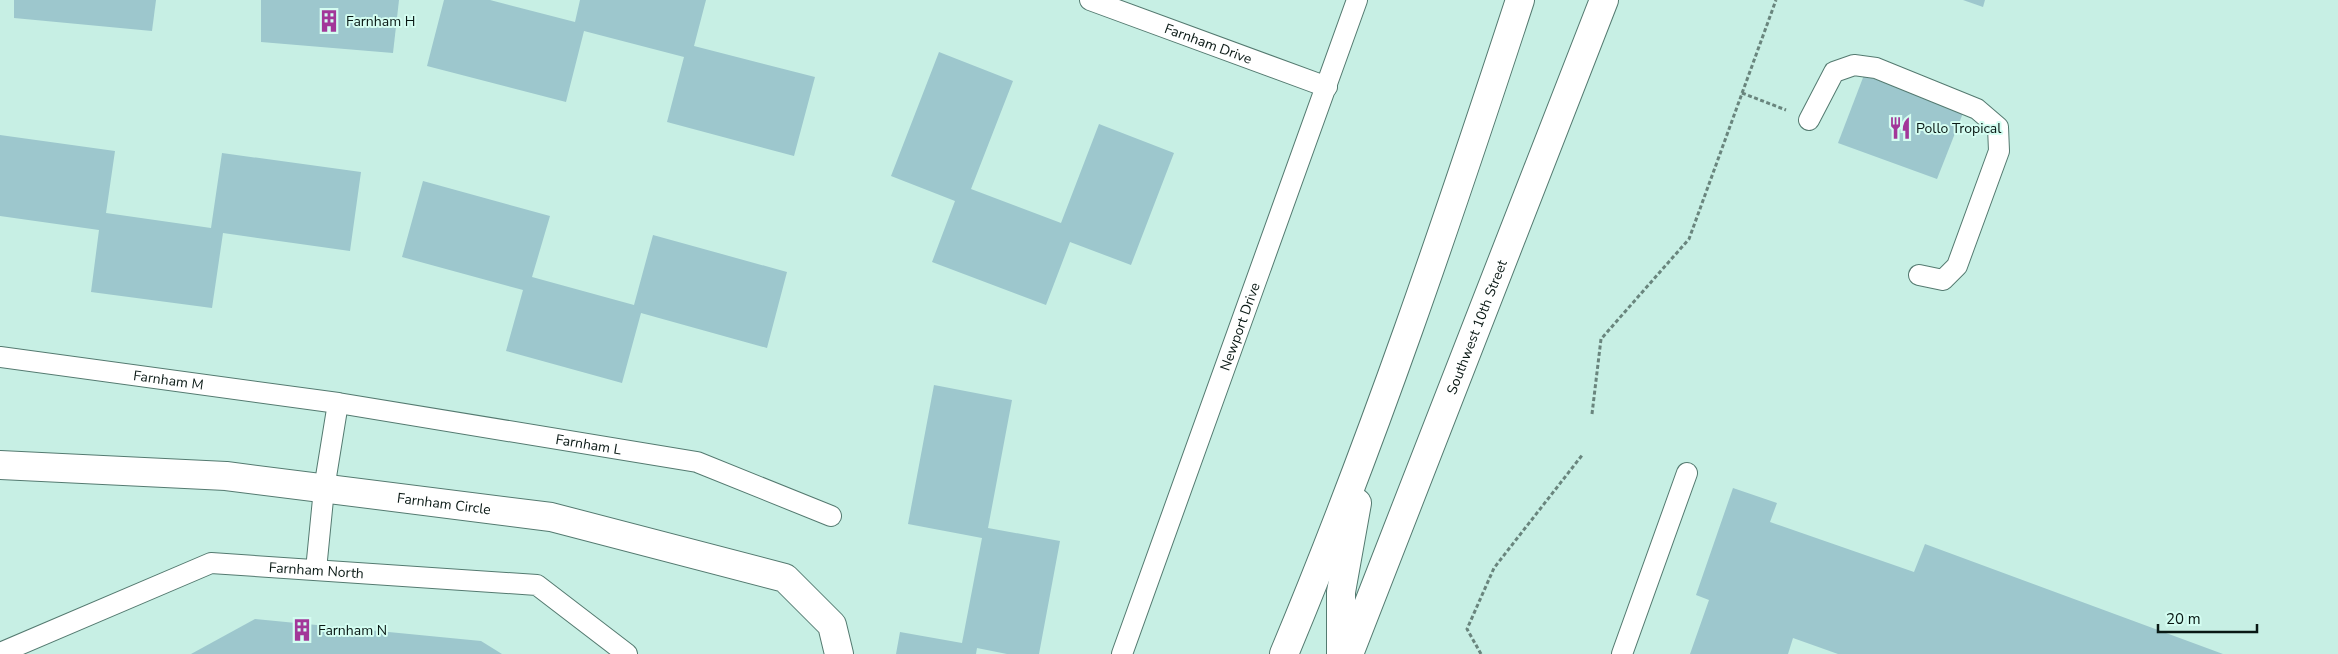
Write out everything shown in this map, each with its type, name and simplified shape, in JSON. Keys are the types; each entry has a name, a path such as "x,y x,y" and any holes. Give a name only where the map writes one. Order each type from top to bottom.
{"main road":[{"path":"1284,654 1374,423 1458,185 1520,0"},
{"name":"Southwest 10th Street","path":"1349,654 1604,0"},
{"path":"1341,654 1340,616 1344,569 1374,423"},
{"name":"Farnham Circle","path":"0,465 226,476 551,517 785,578 832,625 839,654"}],"lane":[{"name":"Farnham Drive","path":"1090,0 1327,88"},
{"name":"Newport Drive","path":"1122,654 1327,88 1357,0"},
{"path":"1802,116 1834,72 1854,65 1876,68 1977,110 1998,126 1999,151 1957,266 1942,280 1919,275"},
{"name":"Farnham M","path":"0,357 338,403"},
{"path":"316,570 324,489 338,403"},
{"name":"Farnham L","path":"338,403 697,462 831,516"},
{"path":"1622,654 1687,473"},
{"name":"Farnham North","path":"0,653 211,563 537,585 627,654"}],"path":[{"path":"1592,414 1601,339 1689,238 1776,0"},
{"path":"1742,92 1802,116"},
{"path":"1481,654 1468,629 1494,568 1582,454"}],"building":[{"path":"14,0 156,0 152,31 14,18"},
{"name":"Farnham H","path":"261,0 399,0 393,53 261,42"},
{"path":"444,0 490,0 575,22 580,0 706,0 694,46 815,77 794,156 667,122 684,57 584,31 566,102 427,66"},
{"path":"1963,0 1985,0 1983,7"},
{"path":"939,52 1013,81 971,189 1061,223 1099,124 1174,153 1131,265 1070,242 1046,305 932,262 955,201 891,176"},
{"name":"Pollo Tropical","path":"1864,75 1963,113 1937,179 1838,143"},
{"path":"0,135 115,151 106,213 211,228 222,153 361,172 350,251 223,233 212,308 91,292 99,230 0,216"},
{"path":"423,181 550,216 532,277 634,305 653,235 787,272 767,348 641,313 622,383 506,351 523,290 402,257"},
{"path":"934,385 1012,400 988,528 1060,541 1039,654 1007,654 977,648 976,654 896,654 900,632 962,643 982,538 908,524"},
{"path":"1733,488 1777,503 1770,522 1914,572 1925,544 2223,654 1838,654 1793,638 1788,654 1690,654 1709,600 1696,595"},
{"name":"Farnham N","path":"255,619 481,641 502,654 191,654"}],"place":[{"name":"Farnham H","path":"329,21"},
{"name":"Pollo Tropical","path":"1900,128"},
{"name":"Farnham N","path":"302,630"}]}
